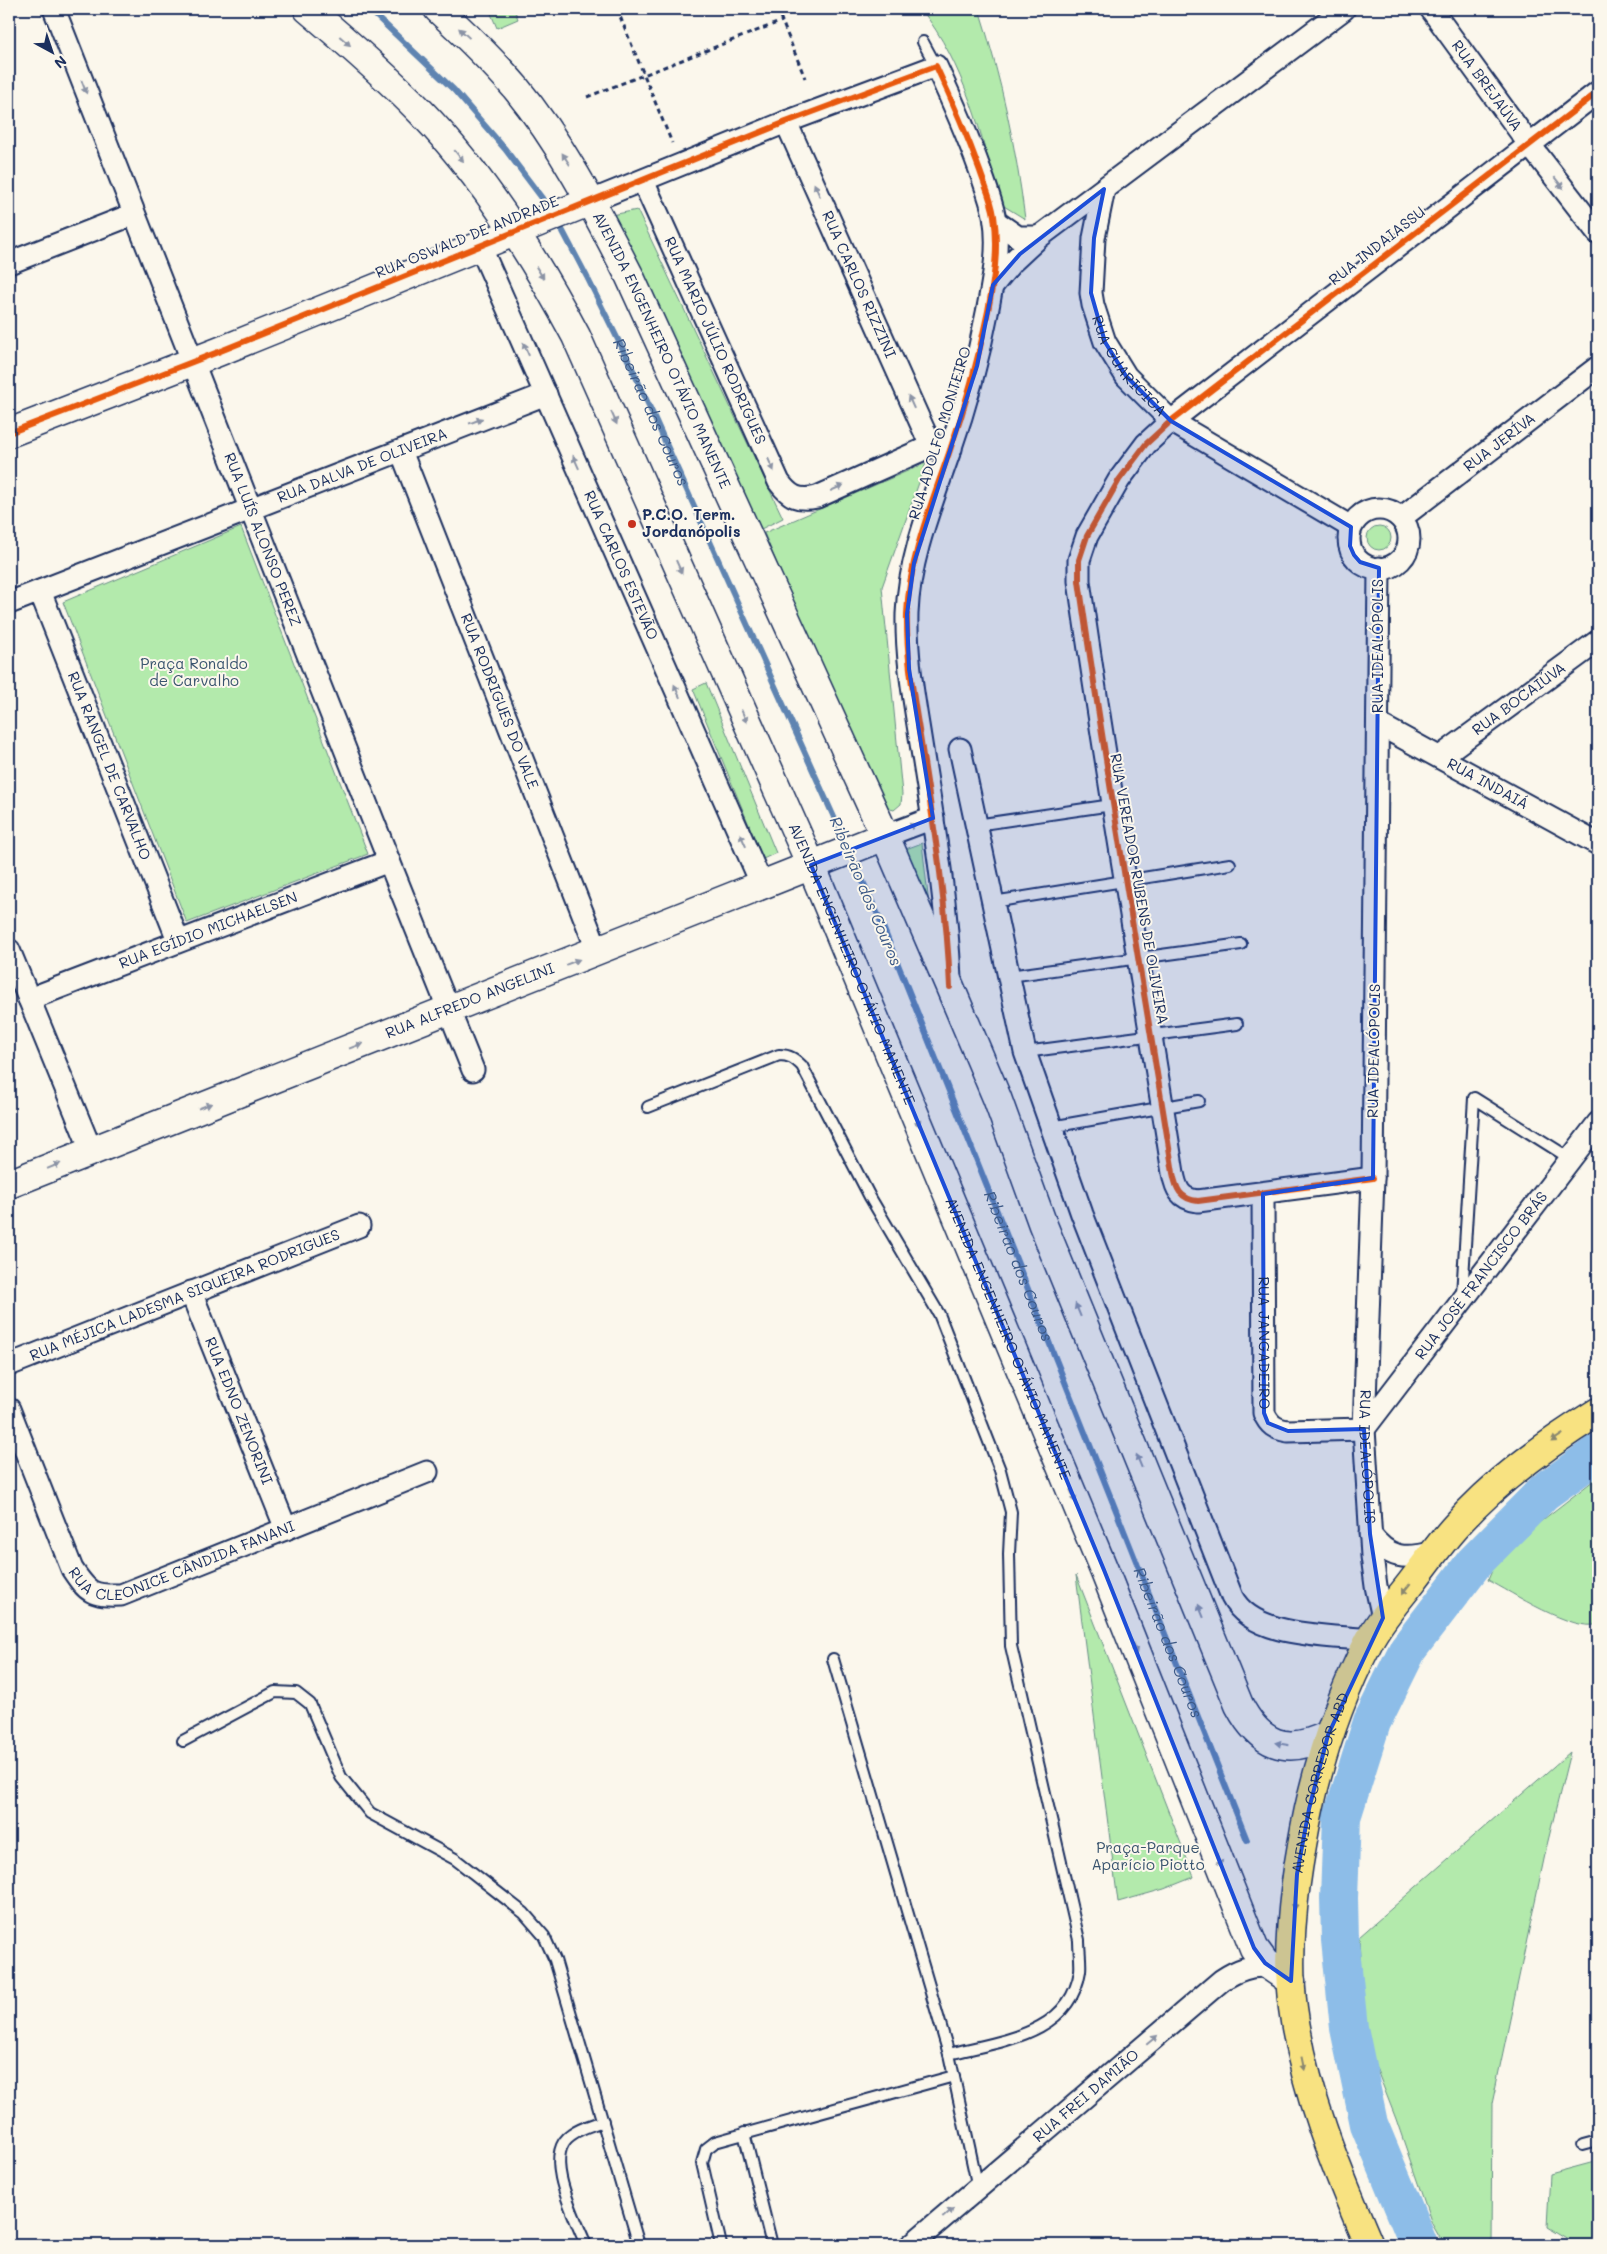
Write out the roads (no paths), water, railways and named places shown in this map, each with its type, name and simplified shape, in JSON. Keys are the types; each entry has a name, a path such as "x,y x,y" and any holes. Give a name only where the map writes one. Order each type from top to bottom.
{"highway":[{"name":"AVENIDA CORREDOR ABD","path":"1369,2245 1329,2151 1304,2068 1293,2007 1280,1974 1309,1809 1328,1735 1376,1629 1452,1529 1500,1482 1554,1440 1598,1412"}],"main road":[{"name":"AVENIDA ENGENHEIRO OTÁVIO MANENTE","path":"308,9 381,72 421,112 524,228 558,302 591,367 820,862 1254,1948 1262,1960 1280,1974"},
{"name":"AVENIDA ENGENHEIRO OTÁVIO MANENTE","path":"438,9 476,44 516,89 548,132 582,204 629,275 878,839 950,987 997,1098 1042,1225 1239,1704 1255,1730 1272,1742 1286,1746 1303,1746 1328,1735"},
{"name":"RUA OSWALD DE ANDRADE","path":"9,433 582,204"},
{"name":"RUA ALFREDO ANGELINI","path":"9,1184 91,1150 598,952 762,884 878,839"}],"street":[{"name":"RUA LUÍS ALONSO PEREZ","path":"54,9 388,861 473,1070"},
{"path":"995,221 1018,237 1039,237 1344,9"},
{"name":"RUA BREJAÚVA","path":"1431,9 1528,144 1598,232"},
{"name":"RUA OSWALD DE ANDRADE","path":"582,204 786,122 936,66"},
{"name":"RUA ADOLFO MONTEIRO","path":"936,66 974,153 990,200 995,221 996,260 977,366 941,448 931,505 914,563 907,614 909,670 933,818 948,936 950,987"},
{"name":"RUA INDAIASSU","path":"1171,421 1528,144 1598,92"},
{"name":"RUA CARLOS RIZZINI","path":"786,122 941,448"},
{"name":"RUA MARIO JÚLIO RODRIGUES","path":"643,181 778,482 791,496"},
{"name":"RUA GUARICICA","path":"1104,189 1092,254 1090,280 1092,305 1105,342 1116,361 1138,390 1171,421 1351,527"},
{"path":"9,263 134,214"},
{"name":"RUA ADOLFO MONTEIRO","path":"993,285 1011,263 1039,237"},
{"name":"RUA CARLOS ESTEVÃO","path":"480,246 762,884"},
{"name":"RUA JERÍVA","path":"1400,518 1598,368"},
{"name":"RUA DALVA DE OLIVEIRA","path":"9,603 546,394"},
{"name":"RUA VEREADOR RUBENS DE OLIVEIRA","path":"1171,421 1146,444 1119,480 1087,536 1079,560 1079,581 1112,805 1127,881 1175,1183 1182,1196 1198,1201 1263,1194 1373,1178"},
{"name":"RUA ADOLFO MONTEIRO","path":"791,496 798,500 817,497 941,448"},
{"name":"RUA RODRIGUES DO VALE","path":"401,451 598,952"},
{"path":"1383,509 1393,512 1400,518 1408,536 1408,546 1404,555 1388,567 1378,568 1360,562 1350,546 1351,527 1364,512 1383,509"},
{"name":"RUA IDEALÓPOLIS","path":"1376,1629 1376,1586 1370,1534 1364,1429 1373,1178 1378,568"},
{"name":"RUA RANGEL DE CARVALHO","path":"40,591 178,940"},
{"name":"RUA BOCAIÚVA","path":"1440,757 1598,641"},
{"name":"RUA INDAIÁ","path":"1378,724 1598,844"},
{"path":"960,749 1025,1052 1082,1214 1236,1604 1249,1616 1275,1629 1376,1629"},
{"name":"RUA ALFREDO ANGELINI","path":"878,839 933,818"},
{"name":"RUA EGÍDIO MICHAELSEN","path":"29,999 178,940 388,861"},
{"path":"9,950 91,1150"},
{"name":"RUA JOSÉ FRANCISCO BRÁS","path":"1364,1429 1598,1123"},
{"name":"RUA JANGADEIRO","path":"1263,1194 1264,1413 1268,1423 1277,1429 1288,1431 1364,1429"},
{"name":"RUA MÉJICA LADESMA SIQUEIRA RODRIGUES","path":"9,1365 360,1226"},
{"name":"RUA EDNO ZENORINI","path":"191,1292 286,1529"},
{"name":"RUA CLEONICE CÂNDIDA FANANI","path":"9,1409 72,1568 83,1586 99,1596 121,1596 427,1472"},
{"name":"RUA IDEALÓPOLIS","path":"1370,1534 1384,1549 1396,1556 1412,1557 1435,1552"},
{"name":"RUA FREI DAMIÃO","path":"911,2245 1222,1980 1241,1969 1260,1966 1280,1974"}],"lane":[{"path":"923,42 936,66"},
{"path":"976,825 1112,805"},
{"path":"993,902 1230,864"},
{"path":"1010,976 1241,944"},
{"path":"1025,1052 1237,1024"},
{"path":"648,1107 779,1055 788,1055 802,1066 870,1197 940,1314 1000,1470 1010,1512 1011,1646 1079,1940 1080,1971 1070,2000 1054,2019 1030,2033 949,2054"},
{"path":"1462,1301 1474,1098 1571,1159"},
{"path":"1051,1128 1162,1106 1199,1101"},
{"path":"834,1659 949,2054 978,2188"},
{"path":"183,1741 275,1692 296,1693 310,1704 341,1777 370,1812 456,1859 524,1912 544,1936 555,1960 639,2245"},
{"path":"721,2245 702,2163 706,2149 715,2142 954,2076"},
{"path":"586,2245 561,2181 558,2157 563,2144 570,2135 603,2121"},
{"path":"744,2133 772,2245"},
{"path":"1583,2144 1598,2141"}],"waterway":[{"name":"Ribeirão dos Couros","path":"369,9 454,90 505,149 551,210"},
{"name":"Ribeirão dos Couros","path":"557,220 632,368 846,844"},
{"name":"Ribeirão dos Couros","path":"851,855 879,917 1247,1840"},
{"name":"Ribeirão dos Couros","path":"1419,2245 1369,2124 1349,2028 1340,1940 1339,1898 1342,1817 1372,1722 1408,1649 1474,1563 1544,1492 1598,1453"}],"place":[{"name":"P.C.O. Term. Jordanópolis","path":"632,524"}],"park label":[{"name":"Praça Ronaldo de Carvalho","path":"194,672"},
{"name":"Praça-Parque Aparício Piotto","path":"1148,1856"}]}
